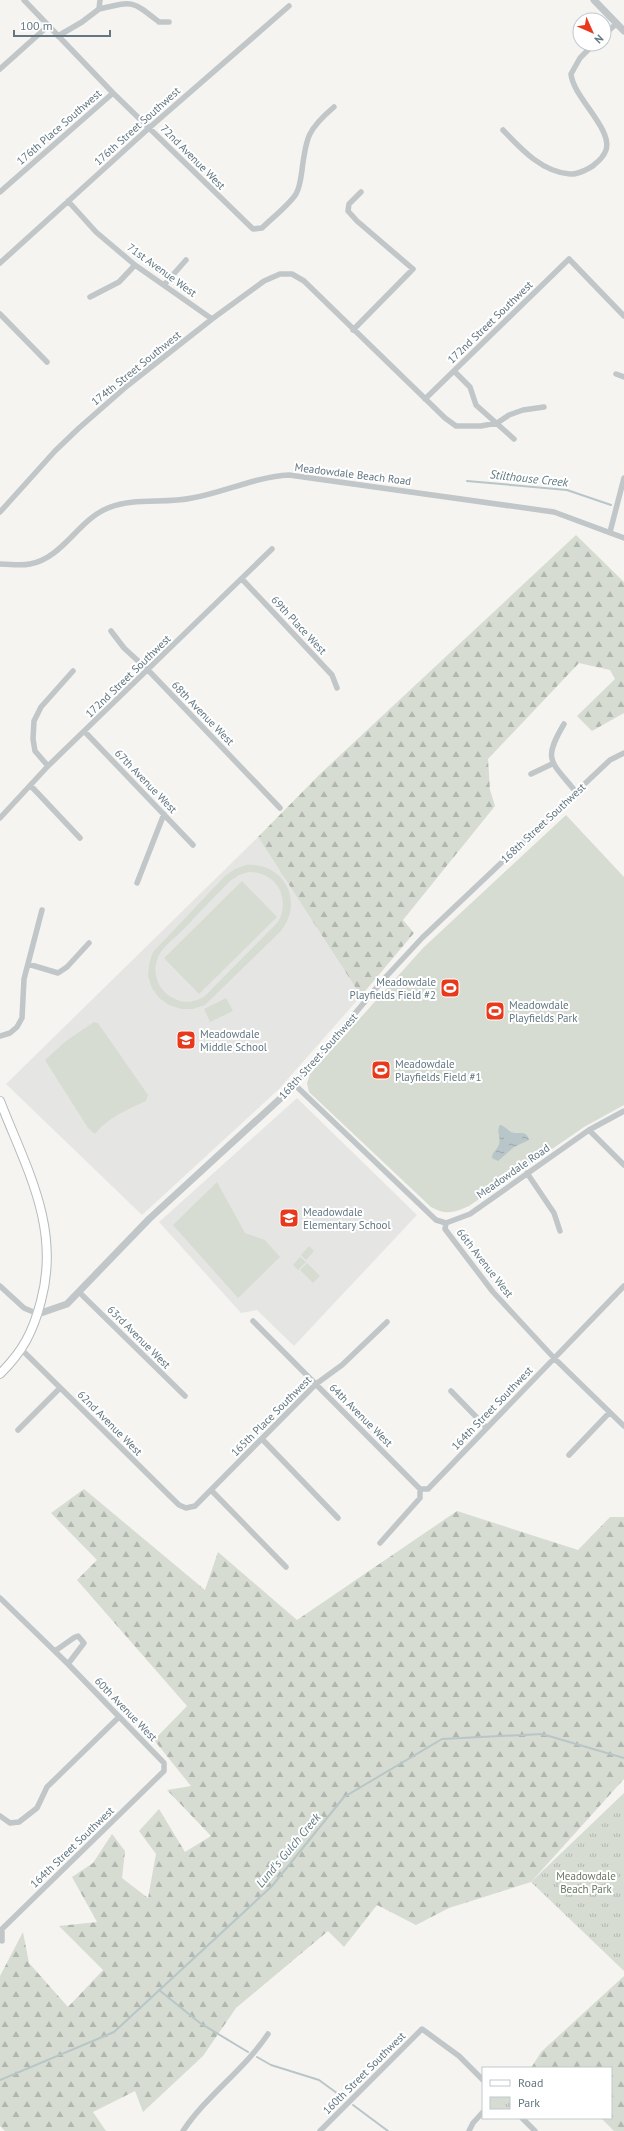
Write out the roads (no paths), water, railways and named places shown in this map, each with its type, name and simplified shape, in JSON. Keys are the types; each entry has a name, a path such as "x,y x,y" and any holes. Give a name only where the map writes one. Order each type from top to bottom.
{"main road":[{"path":"0,1101 36,1193 45,1224 48,1263 46,1282 38,1314 22,1350 0,1374"}],"street":[{"name":"72nd Avenue West","path":"24,0 113,93 247,225 253,229 262,228 296,194 301,180 304,147 310,132 317,121 334,108"},
{"path":"99,9 100,0"},
{"path":"594,0 624,31"},
{"path":"58,36 82,22 99,9 130,2 139,4 159,22 169,22"},
{"name":"176th Street Southwest","path":"0,263 149,128 289,6"},
{"path":"612,28 617,23"},
{"path":"0,69 48,26"},
{"path":"503,130 519,147 547,168 572,175 592,167 602,157 607,148 606,136 581,98 571,74 577,61 586,52"},
{"name":"176th Place Southwest","path":"0,192 113,93"},
{"path":"361,192 349,204 348,211 357,221 413,269 353,330 425,399 456,426 481,426 497,423 510,415 544,407"},
{"name":"71st Avenue West","path":"68,201 96,232 135,265 212,319"},
{"name":"172nd Street Southwest","path":"425,399 569,259 624,316"},
{"path":"164,285 186,260"},
{"path":"90,297 119,282 135,265"},
{"name":"174th Street Southwest","path":"0,512 55,451 128,386 212,319 264,281 280,274 292,274 304,281 353,330"},
{"path":"0,314 48,362"},
{"path":"454,371 470,387 476,405 514,439"},
{"path":"616,374 624,377"},
{"name":"Meadowdale Beach Road","path":"0,564 31,564 41,560 56,551 89,518 119,504 192,498 269,476 289,475 554,512 624,538"},
{"path":"610,532 624,478"},
{"name":"172nd Street Southwest","path":"0,818 48,766 85,732 272,549"},
{"name":"69th Place West","path":"242,579 332,674 337,688"},
{"name":"68th Avenue West","path":"111,631 124,648 148,670 280,808"},
{"path":"48,766 35,751 33,739 34,720 41,707 73,671"},
{"path":"564,724 552,744 552,764 576,792"},
{"name":"67th Avenue West","path":"85,732 193,845"},
{"name":"168th Street Southwest","path":"38,1314 67,1304 149,1219 295,1086 383,980 422,938 610,760 624,753"},
{"path":"531,774 552,764"},
{"path":"31,786 80,838"},
{"path":"137,883 164,814"},
{"path":"0,1036 10,1033 17,1027 22,1018 24,979 42,910"},
{"path":"28,964 58,973 67,967 89,943"},
{"name":"66th Avenue West","path":"295,1086 436,1220 446,1223 445,1229 493,1292 554,1358 624,1426"},
{"name":"Meadowdale Road","path":"446,1223 470,1214 589,1130 624,1111"},
{"path":"589,1130 624,1165"},
{"path":"527,1173 554,1213 560,1231"},
{"path":"0,1286 24,1308 38,1314"},
{"name":"164th Street Southwest","path":"420,1489 428,1489 624,1286"},
{"name":"63rd Avenue West","path":"79,1292 185,1396"},
{"name":"64th Avenue West","path":"253,1321 420,1489"},
{"name":"165th Place Southwest","path":"186,1508 195,1506 316,1384 342,1365 387,1322"},
{"name":"62nd Avenue West","path":"22,1350 178,1505 186,1508"},
{"path":"18,1430 60,1388"},
{"path":"451,1390 486,1428"},
{"path":"568,1455 609,1413"},
{"path":"262,1439 338,1518"},
{"path":"380,1543 420,1498 420,1489"},
{"path":"211,1490 286,1567"},
{"name":"60th Avenue West","path":"0,1598 68,1664 164,1763 164,1771"},
{"path":"55,1651 78,1636 84,1643 82,1648 68,1664"},
{"path":"0,1816 10,1823 19,1822 37,1808 47,1787 120,1717"},
{"name":"164th Street Southwest","path":"2,1941 2,1929 164,1771"},
{"name":"160th Street Southwest","path":"320,2131 422,2029 459,2056 482,2079"},
{"path":"183,2131 194,2113 252,2054 268,2034"},
{"path":"469,2131 473,2123 482,2113"},
{"path":"523,2119 535,2131"}],"water":[{"path":"500,1125 514,1133 524,1133 529,1140 514,1147 498,1161 492,1158 499,1144 498,1130"}],"waterway":[{"name":"Stilthouse Creek","path":"467,481 567,490 611,505"},
{"name":"Lund's Gulch Creek","path":"0,2080 114,2032 272,1886 344,1797 442,1739 542,1734 624,1758"},
{"path":"159,1990 200,2023 248,2052"},
{"path":"257,2057 271,2065 319,2080 345,2099"},
{"path":"353,2105 388,2131"}],"place":[{"name":"Meadowdale Playfields Field #2","path":"450,988"},
{"name":"Meadowdale Playfields Park","path":"495,1011"},
{"name":"Meadowdale Middle School","path":"186,1040"},
{"name":"Meadowdale Playfields Field #1","path":"381,1070"},
{"name":"Meadowdale Elementary School","path":"289,1218"}],"park label":[{"name":"Meadowdale Beach Park","path":"586,1882"}]}
